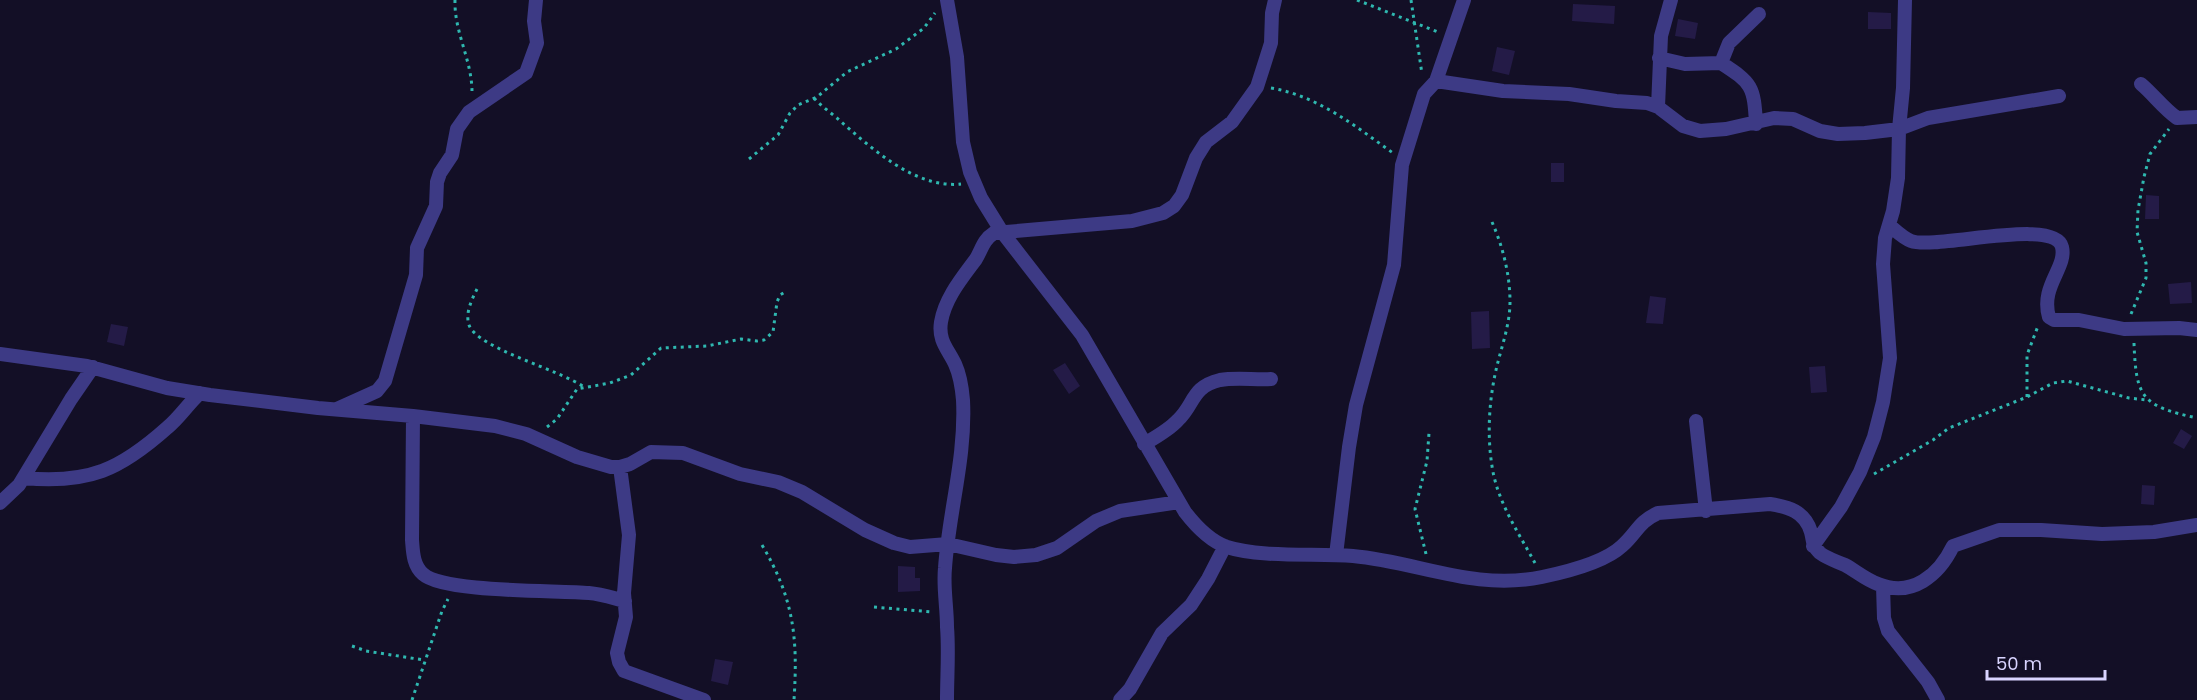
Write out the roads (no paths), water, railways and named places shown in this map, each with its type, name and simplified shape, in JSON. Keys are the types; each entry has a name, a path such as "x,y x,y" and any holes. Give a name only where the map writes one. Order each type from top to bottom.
{"street":[{"path":"335,410 377,391 385,381 416,275 417,248 436,206 437,182 452,155 457,129 469,112 526,73 537,43 534,21 536,0"},
{"path":"947,0 957,57 963,142 970,172 981,198 1002,232 1082,335 1179,502 1194,523 1225,546 1249,551 1378,559 1489,582 1516,581 1583,566 1613,553 1646,519 1658,513 1706,511 1755,504 1788,507 1801,513 1811,532 1813,546 1830,560 1843,564 1883,586 1910,586 1923,582 1935,573 1953,546 1999,530 2102,534 2154,532 2197,525"},
{"path":"947,700 947,611 944,573 950,519 960,470 963,400 958,373 942,341 942,320 957,284 992,234 1132,221 1163,213 1174,206 1182,195 1196,158 1206,142 1232,122 1257,87 1270,43 1275,0"},
{"path":"1336,555 1356,405 1394,265 1403,160 1424,94 1436,81 1464,0"},
{"path":"1658,107 1661,36 1671,0"},
{"path":"1813,546 1841,507 1853,484 1874,437 1883,402 1890,358 1883,264 1885,238 1898,178 1905,0"},
{"path":"1721,63 1729,43 1759,14"},
{"path":"1659,58 1684,64 1721,63 1740,75 1751,86 1756,123"},
{"path":"1436,81 1503,91 1592,96 1616,101 1647,103 1658,107 1683,126 1700,131 1726,129 1774,118 1793,119 1820,131 1838,134 1865,133 1899,129 1928,118 2059,96"},
{"path":"2141,84 2162,107 2177,118 2197,117"},
{"path":"1888,225 1912,241 1950,242 1995,234 2038,235 2057,240 2062,246 2062,256 2048,292 2049,317 2054,320 2079,320 2129,329 2197,330"},
{"path":"0,354 93,367 167,388 200,393 335,410 495,426 611,467 620,467 651,452 683,453 741,474 778,482 802,492 865,530 894,543 910,547 948,544 996,555 1014,557 1036,555 1058,548 1096,521 1120,511 1179,502"},
{"path":"0,502 24,478 70,399 93,367"},
{"path":"1144,444 1176,423 1200,389 1222,380 1271,380"},
{"path":"24,478 53,480 84,477 111,469 167,428 200,393"},
{"path":"413,416 411,511 414,560 428,578 438,582 502,591 592,593 625,601"},
{"path":"1696,421 1706,511"},
{"path":"620,467 628,522 624,593 626,617 617,652 622,669 704,700"},
{"path":"1120,700 1130,689 1162,633 1191,605 1225,546"},
{"path":"1883,586 1884,618 1888,631 1928,682 1938,700"}]}
